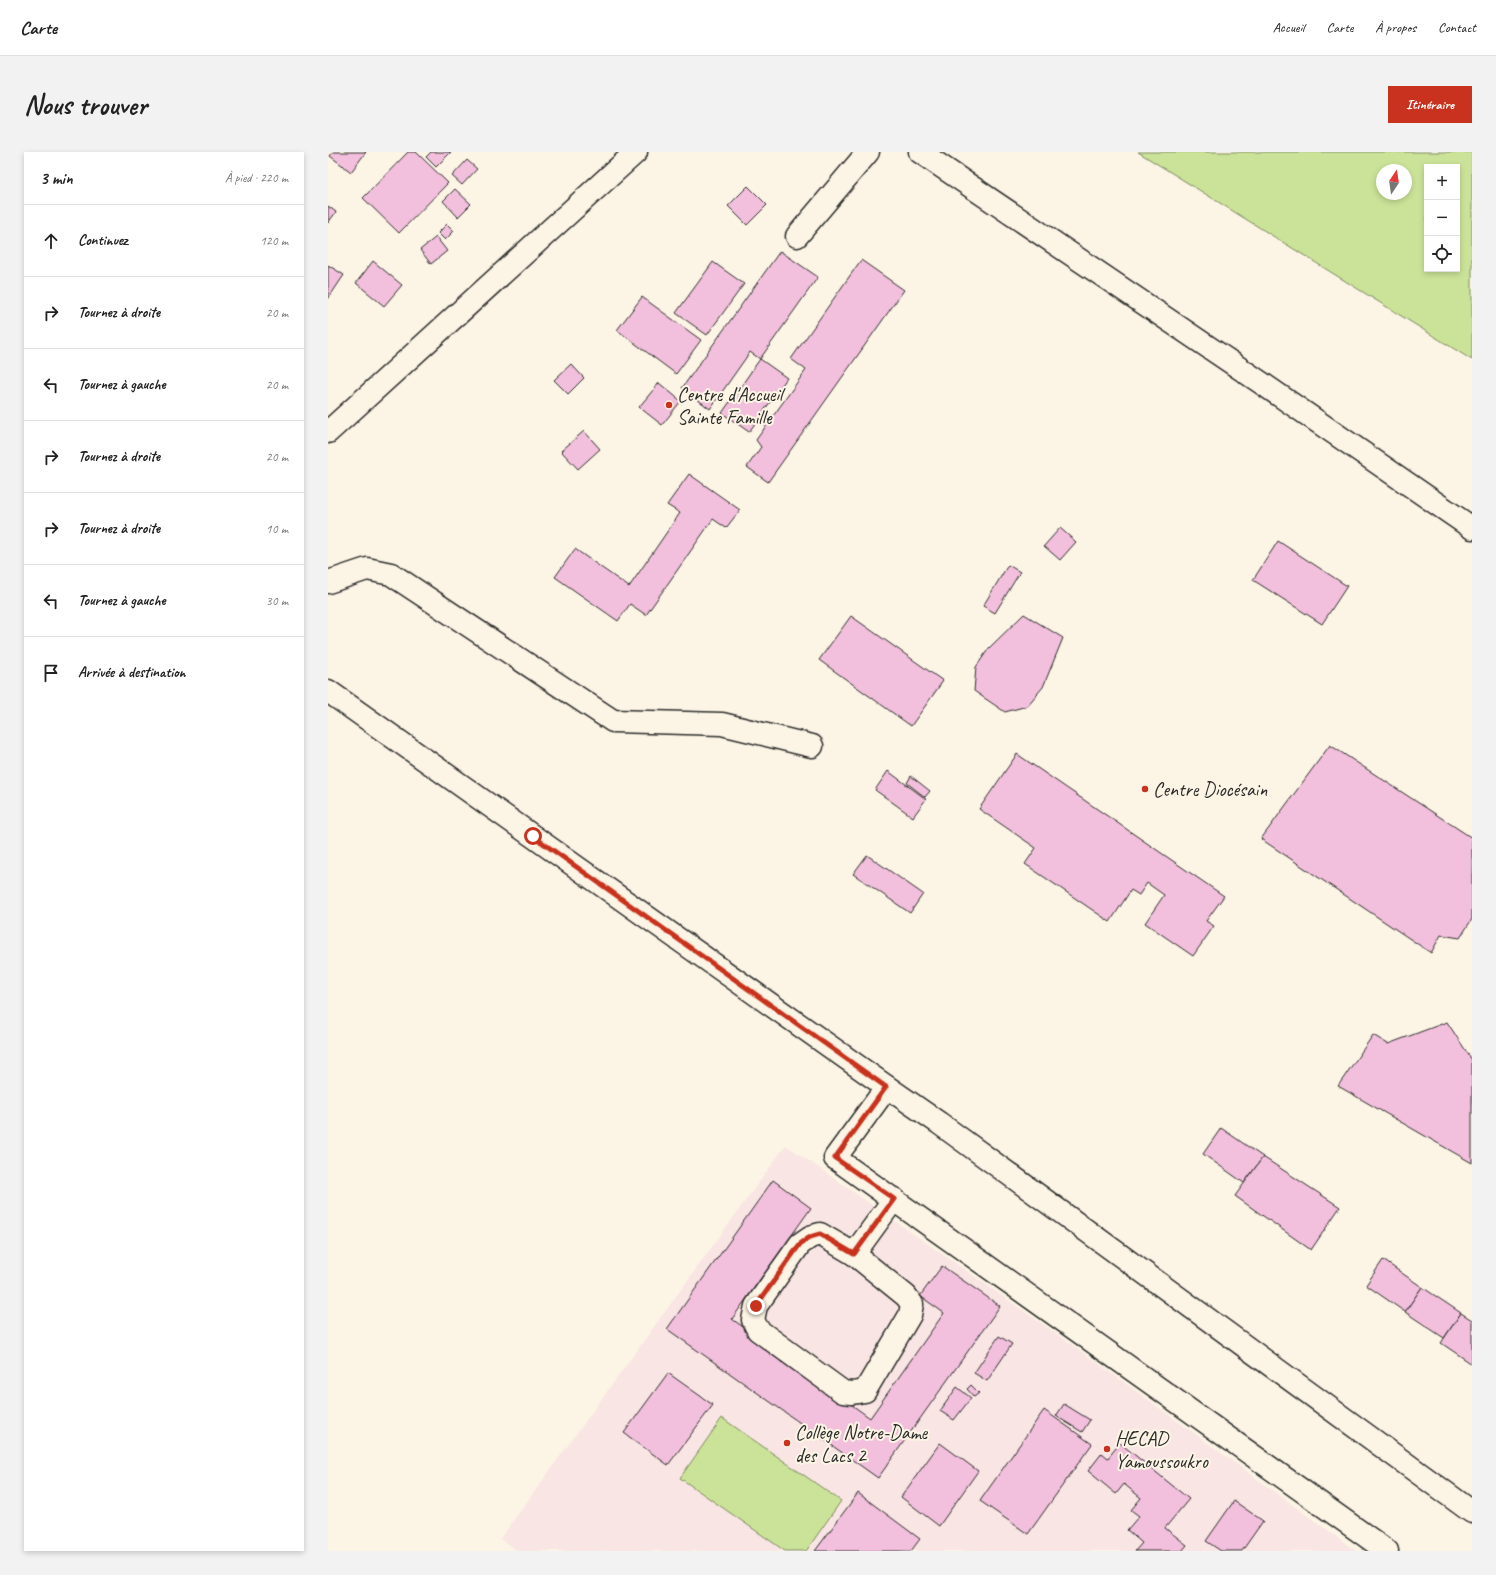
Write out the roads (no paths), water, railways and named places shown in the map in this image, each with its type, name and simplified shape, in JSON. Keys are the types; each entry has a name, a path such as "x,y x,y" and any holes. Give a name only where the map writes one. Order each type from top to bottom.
{"street":[{"path":"328,432 636,152"},
{"path":"797,236 868,152"},
{"path":"920,152 1472,528"},
{"path":"328,582 367,569 391,574 612,721 722,724 812,746"},
{"path":"328,692 886,1087 940,1122 1472,1512"},
{"path":"886,1087 835,1158 1387,1551"},
{"path":"854,1254 894,1199"},
{"path":"820,1234 854,1254 906,1296 912,1304 910,1315 865,1391 852,1393 843,1392 758,1330 753,1320 756,1306 800,1244 810,1237 820,1234"}],"place":[{"name":"Centre d'Accueil Sainte Famille","path":"669,405"},
{"name":"Centre Diocésain","path":"1145,789"},
{"name":"Collège Notre-Dame des Lacs 2","path":"787,1443"},
{"name":"HECAD Yamoussoukro","path":"1107,1449"}]}
